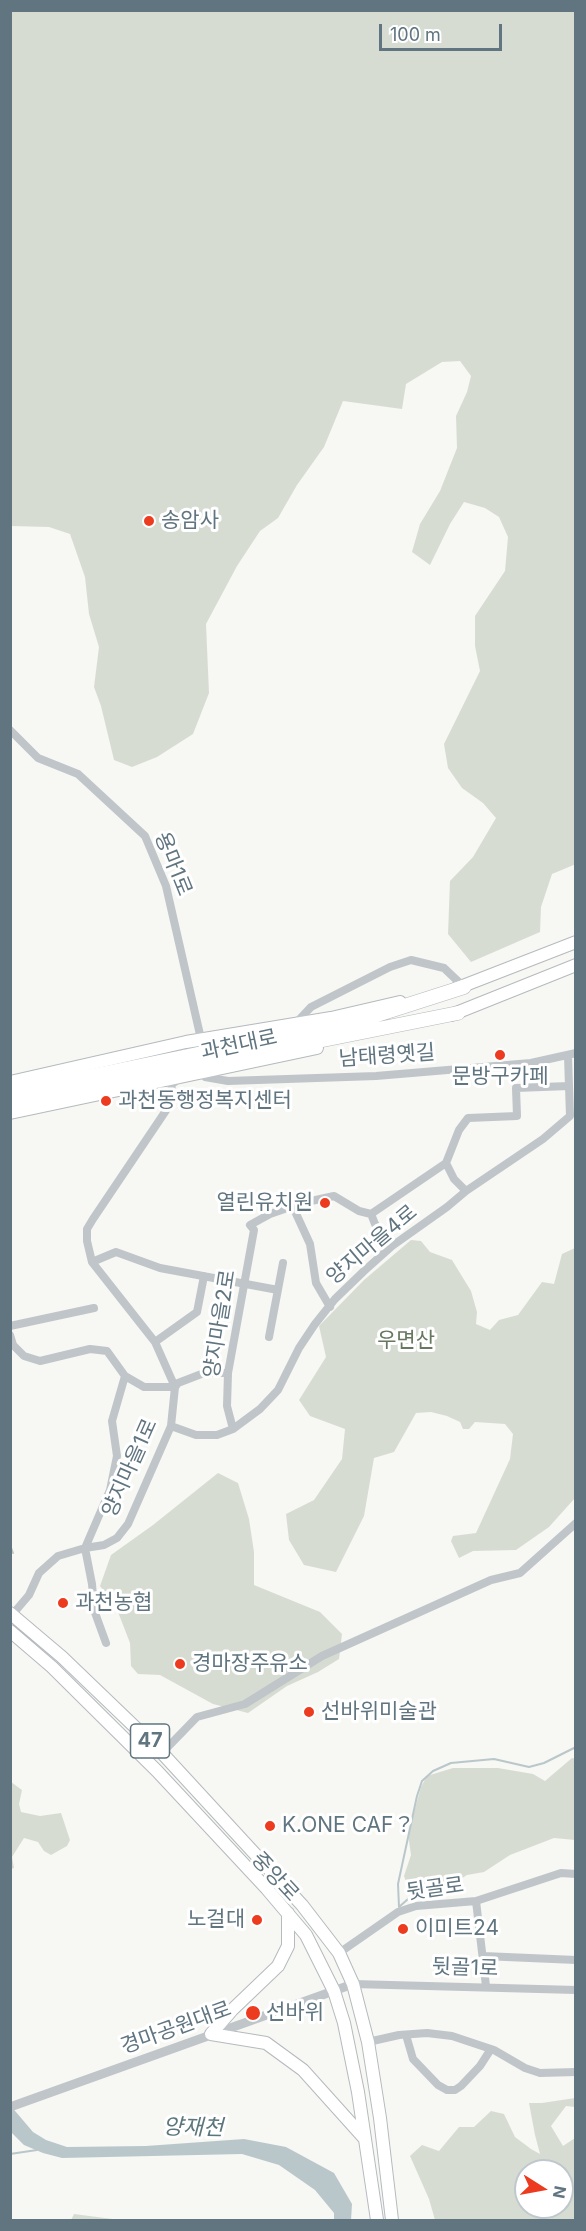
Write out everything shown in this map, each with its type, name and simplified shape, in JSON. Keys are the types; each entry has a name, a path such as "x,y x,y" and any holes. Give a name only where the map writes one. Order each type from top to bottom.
{"highway":[{"name":"과천대로","path":"10,1093 361,1020 464,987"},
{"name":"과천대로","path":"10,1103 458,1012"}],"main road":[{"path":"10,1082 201,1039 331,1018 464,987 576,942"},
{"path":"10,1113 435,1022 576,965"},
{"name":"중앙로","path":"11,1614 62,1657 162,1753 302,1905 339,1953 353,1984 368,2042 392,2220"},
{"name":"중앙로","path":"10,1631 52,1667 157,1771 267,1889 306,1935 334,1991 344,2023 358,2092 378,2220"},
{"path":"211,2034 232,2010 278,1966 288,1946 288,1913"},
{"path":"211,2034 266,2043 303,2070 365,2139"}],"street":[{"name":"용마1로","path":"10,730 38,758 78,774 145,836 166,886 201,1039"},
{"path":"296,1023 311,1006 390,967 411,960 444,968 464,987"},
{"name":"남태령옛길","path":"201,1073 205,1077 228,1081 376,1076 531,1063 540,1059 572,1055"},
{"name":"양지마을4로","path":"171,1426 196,1435 217,1435 232,1429 260,1409 278,1390 315,1324 364,1271 392,1246 466,1191 573,1116 569,1086 572,1055"},
{"name":"양지마을1로","path":"11,1614 29,1595 39,1573 58,1556 104,1545 117,1538 128,1524 171,1426 175,1387 155,1342 92,1262 87,1229 169,1106 172,1084 181,1078"},
{"path":"330,1307 316,1283 310,1244 293,1207 334,1196 359,1211 371,1214 446,1163 459,1130 468,1118 517,1116 516,1088 569,1086"},
{"path":"446,1163 454,1179 466,1191"},
{"name":"양지마을2로","path":"232,1429 226,1406 228,1374 254,1230 250,1225 270,1214 293,1207"},
{"path":"371,1214 375,1224 392,1246"},
{"path":"92,1262 116,1252 160,1268 278,1290"},
{"path":"269,1336 284,1263"},
{"path":"155,1342 197,1312 204,1276"},
{"path":"10,1326 94,1308"},
{"path":"10,1335 13,1345 24,1356 40,1361 90,1349 107,1351 125,1376 144,1387 175,1387 178,1383 204,1373 228,1374"},
{"path":"106,1642 94,1610 85,1548 110,1490 117,1456 112,1421 125,1376"},
{"path":"162,1753 197,1717 245,1704 322,1656 491,1580 520,1573 576,1523"},
{"name":"뒷골로","path":"339,1953 398,1912 416,1906 476,1901 561,1873 576,1874"},
{"name":"뒷골로","path":"476,1901 486,1986"},
{"path":"483,1956 576,1960"},
{"name":"경마공원대로","path":"11,2107 353,1984"},
{"name":"뒷골1로","path":"353,1984 576,1990"},
{"path":"368,2042 427,2033 452,2036 491,2049 525,2068 540,2073 576,2072"},
{"path":"406,2035 411,2056 438,2085 447,2090 456,2090 461,2086 480,2066 491,2049"}],"green space":[{"path":"11,10 575,11 576,864 552,874 541,907 540,932 471,962 448,934 450,881 473,857 496,818 483,803 462,788 448,768 444,744 480,671 475,646 475,616 505,571 508,537 499,517 485,508 464,502 450,524 430,565 412,552 420,524 440,491 457,448 456,416 467,392 471,376 460,361 442,362 406,384 402,409 343,401 324,447 297,485 278,518 260,531 237,566 206,624 209,693 193,734 157,757 132,767 114,760 94,687 99,647 89,614 85,577 70,534 49,527 11,526"},
{"name":"우면산","path":"411,1240 421,1241 430,1252 452,1260 471,1291 477,1312 476,1324 490,1330 499,1320 518,1315 542,1282 554,1284 562,1254 575,1248 575,1498 549,1527 516,1550 473,1551 459,1558 451,1541 453,1536 476,1533 510,1459 513,1434 505,1424 475,1422 469,1429 463,1429 460,1422 447,1416 431,1412 416,1413 394,1452 374,1458 364,1516 336,1572 304,1565 289,1540 286,1514 314,1500 342,1459 345,1429 310,1416 299,1400 326,1357 319,1326 364,1280"},
{"path":"218,1473 238,1483 249,1519 254,1552 254,1585 320,1612 342,1634 339,1659 318,1672 287,1686 248,1713 213,1704 160,1675 138,1674 131,1666 130,1643 118,1612 100,1586 111,1555"},
{"path":"572,1758 576,1759 575,1840 554,1838 510,1855 484,1872 467,1875 456,1882 436,1889 408,1887 404,1876 411,1855 408,1834 421,1787 427,1776 453,1768 498,1768 533,1774 545,1781"},
{"path":"11,1782 22,1790 19,1804 21,1812 40,1816 61,1813 70,1840 67,1846 51,1855 44,1851 38,1842 24,1838 12,1857 14,1868 11,1869"},
{"path":"575,2098 575,2107 566,2106 551,2126 563,2146 575,2138 575,2220 435,2220 429,2199 410,2156 422,2145 439,2151 459,2127 474,2127 491,2111 504,2114 515,2137 540,2154 529,2103"},
{"path":"74,2214 120,2220 71,2220"}],"shaded area":[{"path":"10,2105 33,2132 46,2140 67,2147 146,2146 244,2139 286,2147 334,2173 352,2204 351,2220 334,2220 334,2213 315,2190 279,2165 242,2154 62,2158 43,2153 24,2145 11,2132"}],"waterway":[{"path":"10,1545 13,1553"},
{"path":"399,1907 398,1884 417,1796 422,1781 433,1771 451,1763 494,1759 529,1767 544,1763 576,1747"},
{"path":"399,1907 408,1899"},
{"path":"10,2154 37,2150"}],"place":[{"name":"송암사","path":"149,521"},
{"name":"문방구카페","path":"500,1055"},
{"name":"과천동행정복지센터","path":"106,1101"},
{"name":"열린유치원","path":"325,1203"},
{"name":"과천농협","path":"63,1603"},
{"name":"경마장주유소","path":"180,1664"},
{"name":"선바위미술관","path":"309,1712"},
{"name":"K.ONE CAF？","path":"270,1826"},
{"name":"노걸대","path":"257,1920"},
{"name":"이미트24","path":"403,1929"},
{"name":"선바위","path":"253,2013"}],"water label":[{"name":"양재천","path":"193,2128"}]}
